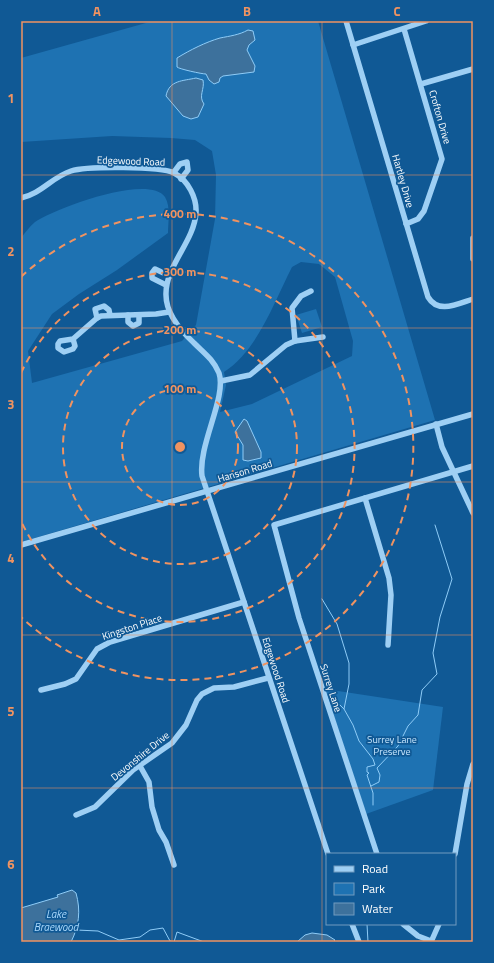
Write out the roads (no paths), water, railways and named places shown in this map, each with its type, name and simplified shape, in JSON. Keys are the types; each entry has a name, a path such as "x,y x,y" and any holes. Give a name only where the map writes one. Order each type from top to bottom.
{"street":[{"name":"Hartley Drive","path":"346,21 426,292 430,301 436,306 443,307 473,299"},
{"path":"353,45 426,21"},
{"name":"Crofton Drive","path":"404,29 442,159 424,211 418,219 406,224"},
{"path":"421,84 473,69"},
{"path":"174,172 180,164 187,162 188,170 181,179"},
{"name":"Edgewood Road","path":"21,198 36,193 58,176 72,170 151,169 174,172 192,192 196,207 196,215 188,237 166,285 166,303 169,312"},
{"path":"473,238 473,259"},
{"path":"166,285 152,278 152,273 155,269 158,269 170,276"},
{"path":"295,341 292,308 301,296 311,291"},
{"path":"97,318 95,309 104,306 109,310 110,315"},
{"path":"74,339 97,318 110,315 139,315 169,312 194,343 211,358 221,381 250,375 280,349 295,341 323,337"},
{"path":"128,315 128,322 133,326 139,323 139,315"},
{"name":"Edgewood Road","path":"221,381 201,461 202,476 268,678 328,853"},
{"name":"Hanson Road","path":"21,546 473,414"},
{"path":"436,424 442,447 452,472 473,513"},
{"path":"388,645 390,595 389,578 365,498 473,466"},
{"name":"Surrey Lane","path":"365,498 274,525 299,618 377,853"},
{"name":"Kingston Place","path":"41,690 65,684 76,679 96,649 110,642 244,602"},
{"name":"Devonshire Drive","path":"76,814 95,807 121,781 167,748 177,738 202,694 214,688 234,687 268,678"},
{"path":"455,853 467,784 473,764"},
{"path":"140,766 149,782 152,807 174,865"},
{"path":"352,925 359,942"},
{"path":"404,925 418,936 431,942 439,925"}],"water":[{"path":"248,30 253,31 255,40 249,45 247,50 255,66 254,72 223,76 220,78 219,82 214,84 209,80 206,74 177,67 177,58 193,49 220,38"},
{"path":"196,78 203,80 202,101 204,104 198,117 191,119 183,116 166,96 173,84"},
{"path":"244,419 247,421 261,452 261,458 248,461 243,460 243,445 235,432"},
{"name":"Lake Braewood","path":"72,890 76,893 79,912 76,930 71,942 21,942 21,908 58,897 57,895"},
{"path":"312,933 327,935 335,940 333,942 297,942 305,935"}],"waterway":[{"path":"371,786 379,782 380,775 377,768 398,746 408,726 418,715 422,690 437,674 433,653 440,617 452,579 435,525"},
{"path":"322,599 337,624 349,663 349,684 344,709 353,725 359,741 373,759 375,765 367,767 367,772 369,773 367,775 373,793 373,805"},
{"path":"336,701 344,709"},
{"path":"367,925 368,942"},
{"path":"76,930 98,931 119,940 140,937 150,930 163,928 170,941 174,942 177,932 204,942"}],"park label":[{"name":"Surrey Lane Preserve","path":"392,744"}]}
